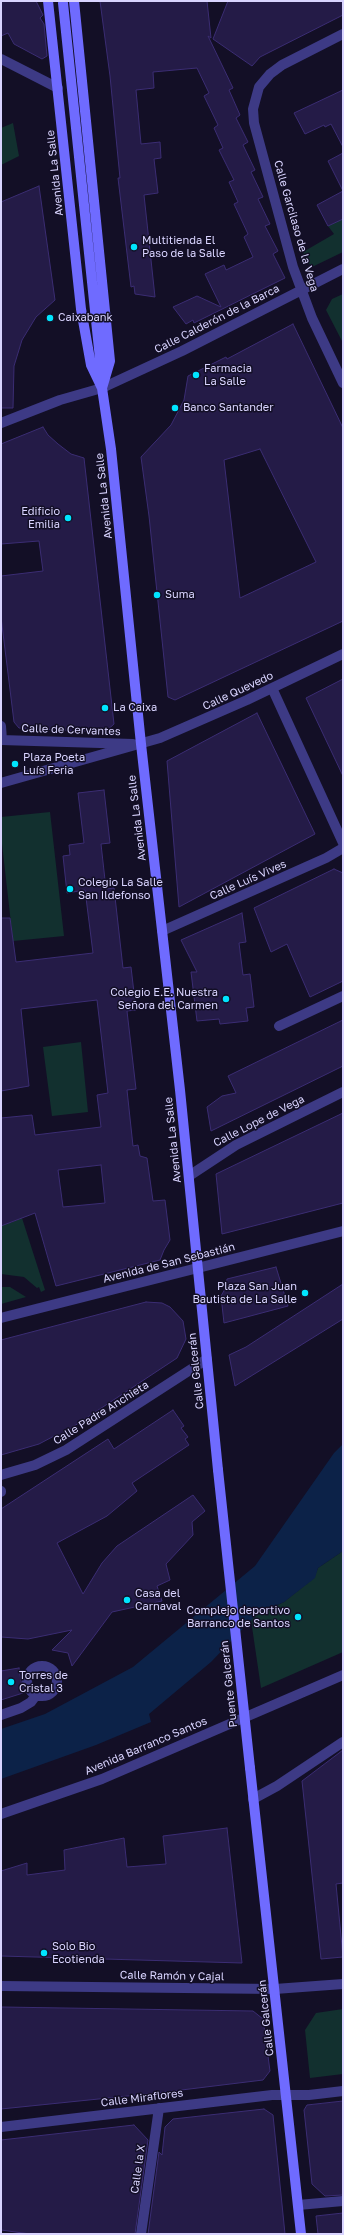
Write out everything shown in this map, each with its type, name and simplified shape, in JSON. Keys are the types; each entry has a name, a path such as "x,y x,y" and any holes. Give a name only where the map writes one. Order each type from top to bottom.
{"main road":[{"name":"Avenida La Salle","path":"48,1 81,309 90,365 102,388 111,448 140,744 162,931 198,1269"},
{"name":"Avenida La Salle","path":"74,1 110,361 102,388"},
{"path":"63,4 101,362 102,388"},
{"name":"Calle Galcerán","path":"198,1269 218,1470"},
{"name":"Puente Galcerán","path":"218,1470 253,1800"},
{"name":"Calle Galcerán","path":"253,1800 301,2234"}],"street":[{"name":"Calle Garcilaso de la Vega","path":"343,34 282,65 270,74 258,92 253,109 254,123 301,290 312,318 343,383"},
{"path":"1,59 58,88"},
{"name":"Calle Calderón de la Barca","path":"1,424 40,408 102,388 182,351 343,269"},
{"name":"Calle Quevedo","path":"1,783 140,744 183,730 343,654"},
{"path":"272,688 343,843"},
{"path":"1,726 1,740"},
{"name":"Calle de Cervantes","path":"1,740 140,744"},
{"name":"Calle Luís Vives","path":"162,931 326,858 343,848"},
{"path":"279,1026 343,996"},
{"name":"Calle Lope de Vega","path":"189,1176 236,1145 343,1092"},
{"name":"Avenida de San Sebastián","path":"1,1318 125,1285 198,1269 343,1231"},
{"name":"Calle Padre Anchieta","path":"1,1475 35,1464 66,1450 207,1360"},
{"name":"Avenida Barranco Santos","path":"1,1814 102,1779 343,1675"},
{"path":"1,1715 22,1708 31,1702 37,1694"},
{"path":"253,1800 343,1742"},
{"name":"Calle Ramón y Cajal","path":"1,1986 274,1989 343,1984"},
{"name":"Calle Miraflores","path":"1,2127 286,2093 309,2095 343,2091"},
{"name":"Calle la X","path":"141,2234 159,2108"},
{"path":"298,2205 343,2201"}],"green space":[{"path":"13,123 19,156 1,165 1,128"},
{"path":"343,217 343,252 312,267 306,260 303,252 334,234 328,226"},
{"path":"343,294 343,343 326,310 332,299"},
{"path":"50,812 64,936 13,941 1,835 1,817"},
{"path":"81,1042 88,1112 52,1116 43,1047"},
{"path":"3,1204 10,1223 22,1218 45,1290 41,1292 39,1287 37,1288 24,1277 1,1274 1,1205"},
{"path":"1,1287 10,1287 26,1297 1,1304"},
{"name":"Complejo deportivo Barranco de Santos","path":"343,1551 343,1652 261,1688 251,1620 257,1614 284,1602 314,1578 318,1568"},
{"path":"343,2009 343,2074 310,2078 305,2030 316,2013"}],"water":[{"path":"343,1444 343,1551 318,1568 315,1578 284,1602 257,1614 211,1662 149,1714 151,1722 96,1745 1,1779 1,1729 45,1714 133,1667 255,1566 334,1453"}],"building":[{"path":"1,1 36,1 43,15 40,18 44,24 47,56 42,59 14,44 8,33 1,36"},
{"path":"100,1 207,1 211,38 208,36 233,88 229,90 240,115 236,118 248,142 243,145 255,170 251,172 263,197 258,199 270,224 265,226 278,251 273,254 285,278 194,323 193,320 186,324 173,307 197,296 221,307 205,274 224,265 226,270 253,257 244,237 248,234 234,204 238,202 229,182 234,180 219,150 223,148 214,128 218,125 204,96 209,93 197,68 153,72 154,88 136,90 141,144 160,142 161,158 154,159 158,193 144,195 155,297 135,294 134,286 131,287 118,178 120,178 110,76"},
{"path":"228,1 343,1 343,15 260,57 252,66 213,39"},
{"path":"343,90 343,147 331,124 325,127 324,125 305,134 294,113"},
{"path":"343,153 343,191 328,161"},
{"path":"39,186 55,300 36,317 22,340 14,366 13,408 1,408 1,202"},
{"path":"343,191 343,219 328,226 317,205"},
{"path":"293,324 343,428 343,621 175,700 168,697 149,516 141,457 171,425 184,400 188,376 226,357 227,359","holes":["260,449 316,562 240,598 224,460"]},
{"path":"43,427 48,435 71,454 84,458 114,724 105,732 19,728 14,722 1,617 1,576 43,571 39,541 1,544 1,444"},
{"path":"343,679 343,776 306,698"},
{"path":"257,713 315,834 179,907 167,761"},
{"path":"104,790 110,843 101,844 106,889 114,888 123,968 131,967 136,1010 127,1011 136,1089 127,1090 133,1146 138,1145 140,1156 147,1158 153,1201 165,1200 170,1240 160,1260 56,1286 35,1213 1,1226 1,1118 32,1115 35,1135 101,1127 97,1095 108,1093 97,1000 21,1009 29,1086 1,1091 1,918 10,918 16,962 93,953 85,890 67,893 63,856 70,855 69,845 84,843 78,793","holes":["101,1165 105,1203 63,1207 58,1170"]},
{"path":"334,869 343,873 343,981 310,997 287,944 271,952 254,908"},
{"path":"242,913 246,942 239,943 243,975 250,974 254,1007 246,1008 248,1021 220,1024 219,1019 197,1021 191,972 197,972 181,940"},
{"path":"343,1020 343,1066 211,1131 207,1107 222,1096 236,1093 228,1076"},
{"path":"343,1113 343,1203 222,1234 216,1174"},
{"path":"276,1267 288,1306 224,1323 221,1296 225,1289 227,1279"},
{"path":"343,1284 343,1319 235,1386 229,1355 246,1347"},
{"path":"146,1302 162,1303 170,1307 183,1321 186,1339 177,1358 56,1438 56,1435 39,1444 1,1455 1,1340"},
{"path":"173,1410 184,1426 181,1428 188,1437 185,1439 189,1445 132,1483 137,1491 107,1516 57,1543 83,1594 102,1563 117,1546 193,1495 205,1511 192,1522 193,1535 166,1564 170,1580 157,1586 162,1601 112,1612 72,1666 68,1653 52,1650 72,1630 28,1639 1,1637 1,1509 108,1439 114,1449"},
{"name":"Torres de Cristal 3","path":"19,1668 23,1693 1,1700 1,1671"},
{"path":"343,1750 343,1883 336,1884 343,1957 321,1959 302,1781"},
{"path":"227,1828 242,1963 1,1956 1,1871 27,1863 27,1875 65,1870 64,1850 124,1838 127,1867 166,1864 163,1836"},
{"path":"1,2007 253,2011 263,2019 270,2071 263,2080 157,2093 1,2109"},
{"path":"343,2101 343,2195 325,2196 312,2184 304,2110 307,2105"},
{"path":"264,2109 273,2115 285,2234 148,2234 159,2152 162,2155 165,2127 173,2119"},
{"path":"134,2125 148,2140 135,2234 30,2234 1,2230 1,2140"},
{"path":"343,2213 343,2234 318,2234 316,2216"}],"place":[{"name":"Multitienda El Paso de la Salle","path":"134,247"},
{"name":"Caixabank","path":"50,318"},
{"name":"Farmacia La Salle","path":"196,375"},
{"name":"Banco Santander","path":"175,408"},
{"name":"Edificio Emilia","path":"68,518"},
{"name":"Suma","path":"157,595"},
{"name":"La Caixa","path":"105,708"},
{"name":"Plaza Poeta Luís Feria","path":"15,764"},
{"name":"Colegio La Salle San Ildefonso","path":"70,889"},
{"name":"Colegio E.E. Nuestra Señora del Carmen","path":"226,999"},
{"name":"Plaza San Juan Bautista de La Salle","path":"305,1293"},
{"name":"Casa del Carnaval","path":"127,1600"},
{"name":"Complejo deportivo Barranco de Santos","path":"298,1617"},
{"name":"Torres de Cristal 3","path":"11,1682"},
{"name":"Solo Bio Ecotienda","path":"44,1953"}]}
